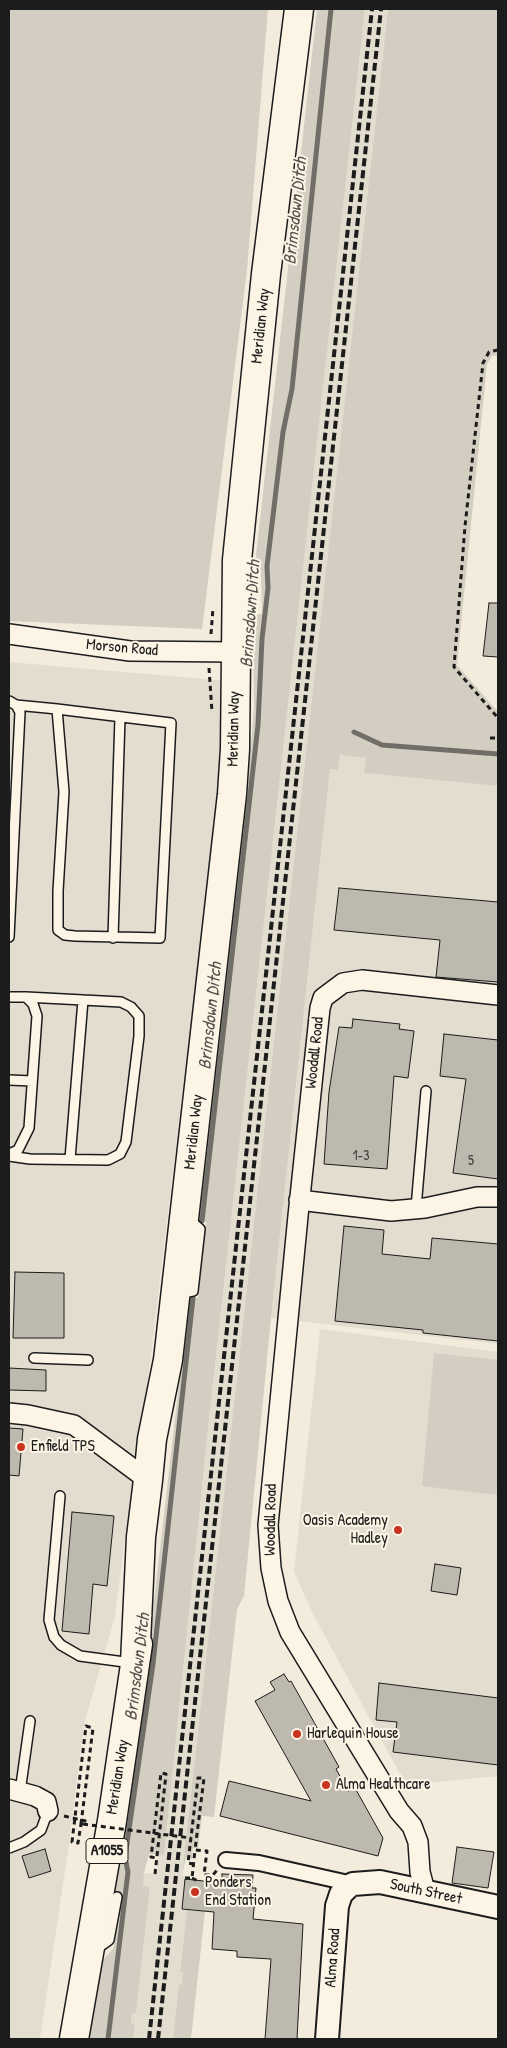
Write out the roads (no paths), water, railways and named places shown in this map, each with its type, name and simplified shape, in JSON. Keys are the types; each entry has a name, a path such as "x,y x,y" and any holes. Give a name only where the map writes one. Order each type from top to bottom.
{"main road":[{"name":"Meridian Way","path":"134,1663 141,1537 152,1439 168,1360 232,794 235,749 237,560 266,274 299,9"},
{"name":"Meridian Way","path":"74,2039 112,1821 134,1663 156,1538 166,1442 168,1360"}],"street":[{"name":"Morson Road","path":"9,634 130,651 235,652"},
{"name":"Woodall Road","path":"425,1891 420,1872 418,1842 412,1826 398,1811 290,1632 278,1601 271,1568 268,1525 299,1200 320,1008 323,998 343,983 362,980 498,995"},
{"path":"299,1200 391,1211 477,1197 498,1196"},
{"path":"9,1413 74,1425 148,1480"},
{"path":"14,1790 46,1802 48,1811"},
{"path":"226,1860 259,1863 353,1884"},
{"name":"South Street","path":"353,1884 380,1882 498,1906"},
{"name":"Alma Road","path":"327,2039 337,1906 341,1894 353,1884"}],"lane":[{"path":"12,703 171,723 160,938 65,935 58,930 58,891 64,792 57,709"},
{"path":"9,937 20,712 12,703"},
{"path":"113,938 120,717"},
{"path":"9,996 121,1002 131,1007 139,1016 139,1036 126,1142 120,1154 108,1160 30,1159 9,1155"},
{"path":"9,1155 18,1150 29,1128 37,1016 33,1004 26,997"},
{"path":"70,1159 83,1000"},
{"path":"9,1080 32,1080"},
{"path":"416,1208 426,1091"},
{"path":"34,1358 88,1360"},
{"path":"60,1496 49,1620 54,1637 65,1648 80,1656 134,1663"},
{"path":"14,1790 30,1722"},
{"path":"9,1848 24,1842 41,1830 48,1811"},
{"path":"91,1944 102,1945 109,1940 117,1898"}],"waterway":[{"name":"Brimsdown Ditch","path":"202,1221 258,725 262,639 268,588 267,566 283,432 292,389 331,9"},
{"path":"354,732 382,745 498,754"},
{"name":"Brimsdown Ditch","path":"108,2039 128,1872 125,1857 153,1664 193,1298"}],"railway":[{"path":"149,2039 372,9"},
{"path":"158,2039 381,9"}],"place":[{"name":"Enfield TPS","path":"21,1447"},
{"name":"Oasis Academy Hadley","path":"398,1530"},
{"name":"Harlequin House","path":"297,1734"},
{"name":"Alma Healthcare","path":"326,1785"},
{"name":"Ponders End Station","path":"195,1892"}]}
